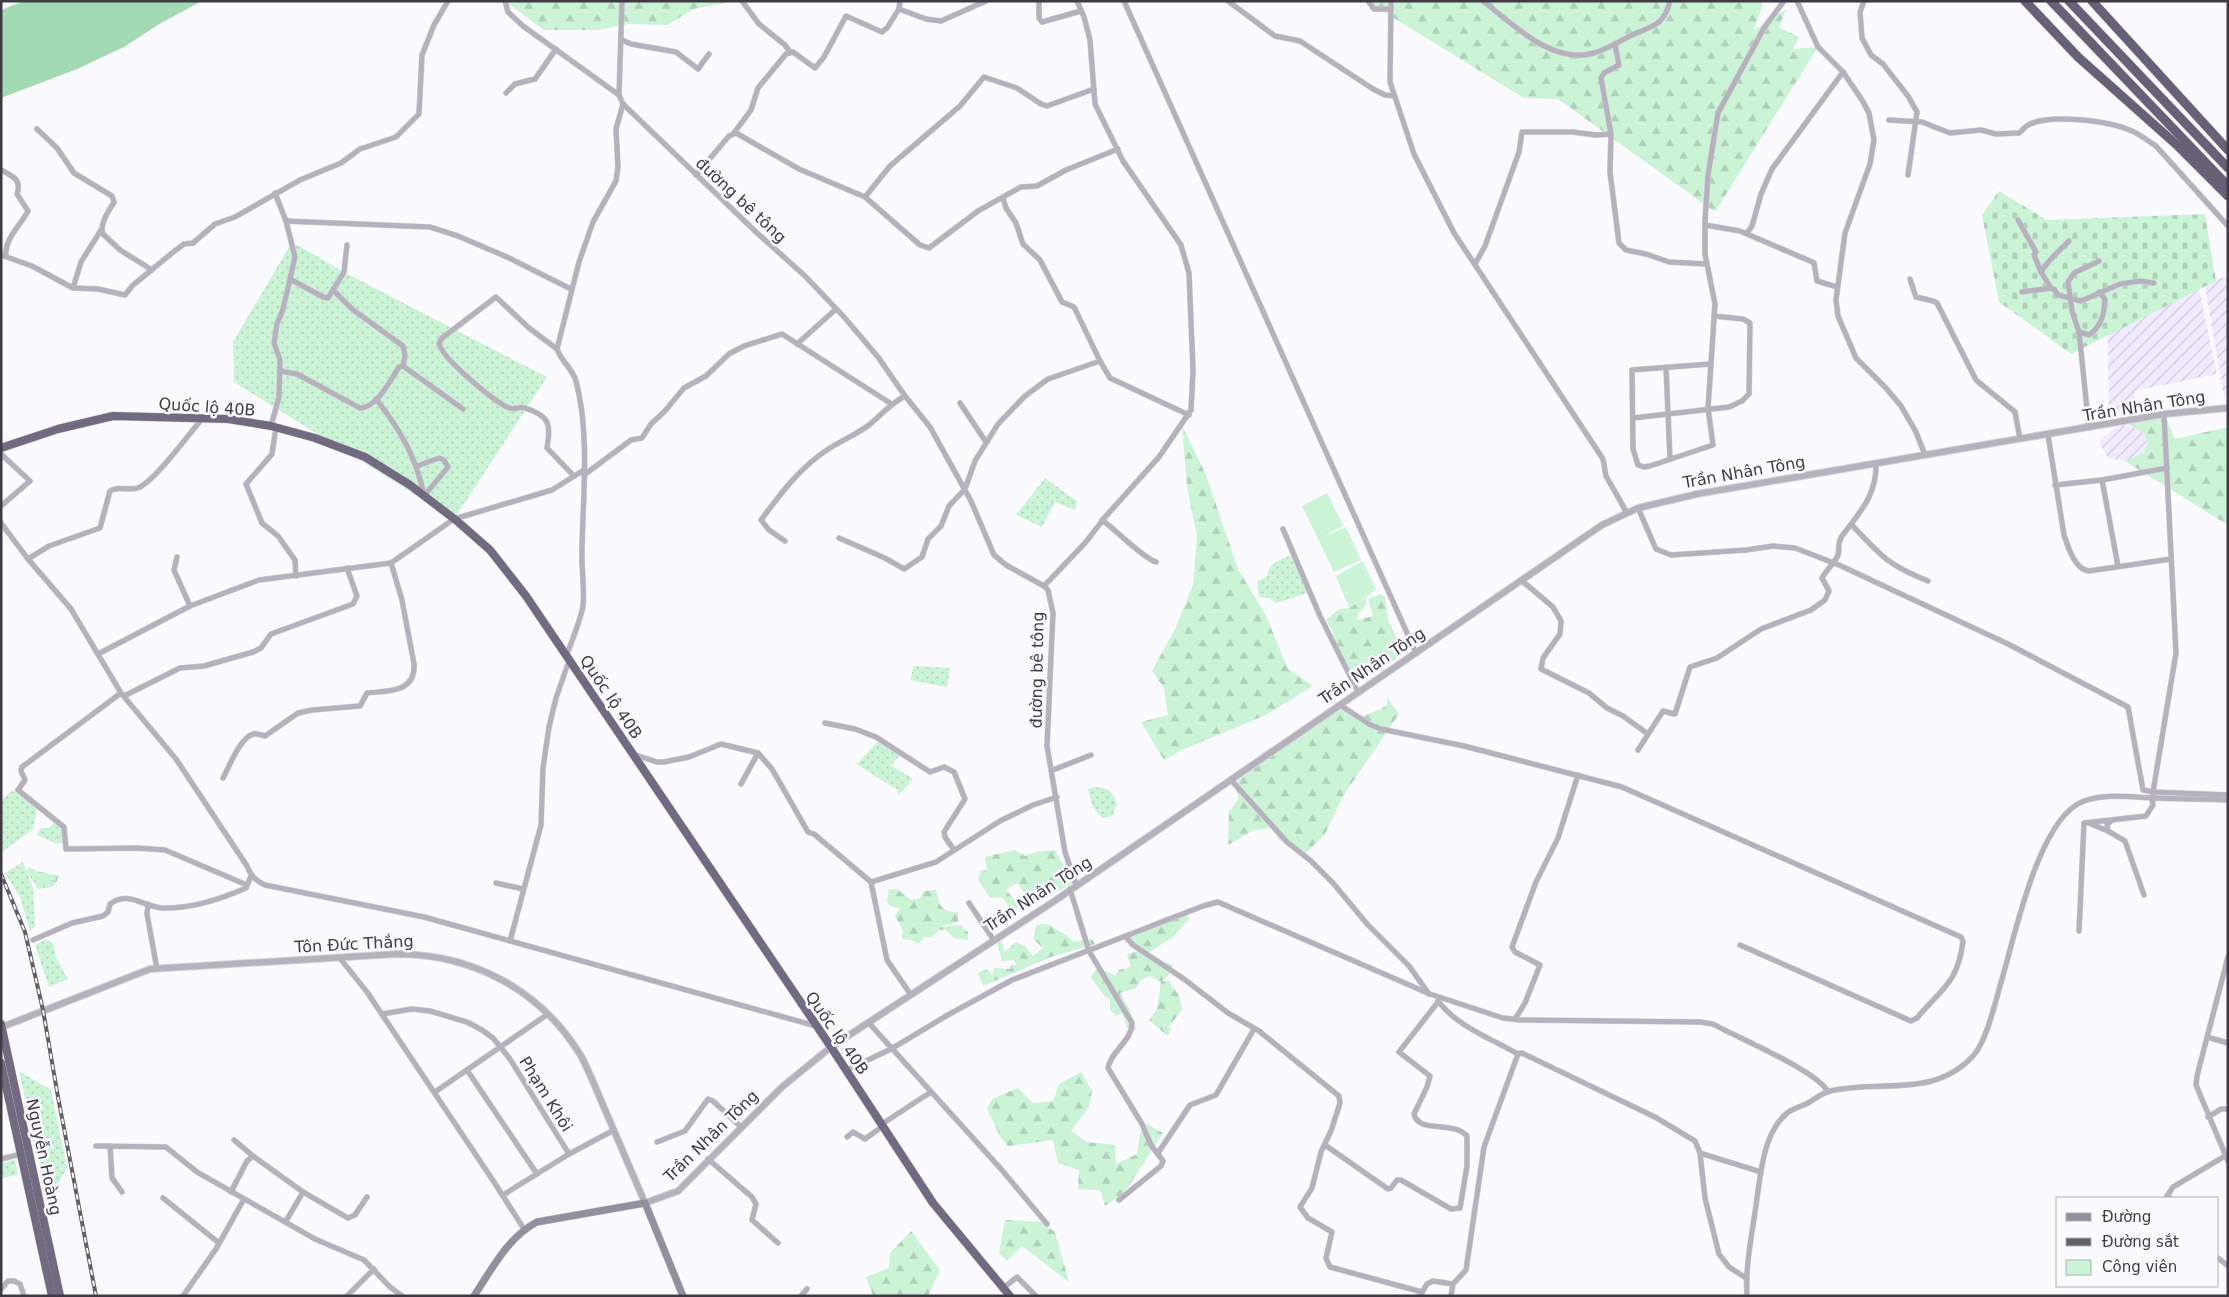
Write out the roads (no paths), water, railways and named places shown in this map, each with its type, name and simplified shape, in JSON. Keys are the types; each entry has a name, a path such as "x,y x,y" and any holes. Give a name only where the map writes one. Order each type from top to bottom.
{"highway":[{"path":"2026,1 2078,57 2171,140 2228,196"},
{"path":"2051,1 2228,186"},
{"path":"2069,1 2228,168"},
{"path":"2092,1 2228,150"},
{"name":"Quốc lộ 40B","path":"1,448 58,430 112,416 228,419 273,427 315,438 365,457 454,518 490,550 526,596 831,1047 933,1203 1002,1289 1010,1296"},
{"name":"Nguyễn Hoàng","path":"2,1026 60,1296"},
{"name":"Nguyễn Hoàng","path":"1,1063 52,1296"}],"main road":[{"path":"474,1296 511,1242 524,1229 538,1222 645,1203 683,1296"}],"street":[{"path":"1,170 20,186 17,194 28,211 10,239 4,256 32,266 73,288 98,289 125,295 132,286 184,244 193,243 215,224 235,217 300,180 341,162 360,149 396,137 419,114 422,54 434,25 448,1"},
{"path":"505,1 508,12 523,26 619,95"},
{"name":"đường bê tông","path":"622,1 619,95 623,104 805,276 878,357 905,396 930,427 964,489 994,555 1048,590 1053,613 1047,746 1053,770 1065,852 1089,951 1132,1023 1130,1034 1110,1059 1108,1068 1158,1153"},
{"path":"742,1 759,24 785,45 790,52 815,68 824,57 846,16 884,32 899,9 900,1"},
{"path":"899,9 926,19 941,21 986,1"},
{"path":"1039,1 1039,18 1042,22 1081,11"},
{"path":"1044,586 1085,543 1102,520 1159,457 1189,415 1193,370 1188,273 1181,245 1123,161 1096,104 1090,40 1076,1"},
{"path":"1124,1 1416,653"},
{"path":"1228,1 1275,36 1300,41 1373,89 1385,95 1394,96"},
{"path":"1368,1 1374,9 1390,9"},
{"path":"1391,1 1390,82 1414,154 1454,233 1603,459 1606,476 1627,513"},
{"path":"1483,1 1541,44 1559,53 1588,54 1615,45 1656,26 1666,13 1670,1"},
{"path":"1710,364 1632,370 1633,449 1638,465 1644,467 1712,447 1708,408 1715,304 1706,264 1705,225 1708,175 1718,113 1764,28 1784,1"},
{"path":"1797,1 1818,47 1852,83 1869,113 1874,140 1870,164 1845,233 1837,288 1838,316 1856,358 1901,406 1916,432 1925,455"},
{"path":"1864,1 1860,12 1862,38 1871,55 1883,64 1908,96 1917,112 1908,175"},
{"path":"622,40 676,52 698,69 710,54"},
{"path":"1615,45 1619,65 1601,78 1610,134 1610,172 1621,246 1626,250 1669,262 1706,264"},
{"path":"506,93 515,84 535,79 556,48"},
{"path":"696,175 723,142 734,133 750,110 758,88 790,52"},
{"path":"1747,233 1752,226 1760,194 1772,169 1843,72"},
{"path":"865,197 890,166 960,106 984,77 1017,88 1047,106 1094,89"},
{"path":"510,940 541,825 543,768 549,727 583,606 584,473 580,407 576,380 568,366 560,358 557,349 568,309 571,289 594,222 616,181 618,167 616,129 623,104"},
{"path":"1889,120 1917,122 1950,133 1981,130 1996,134 2019,133 2027,126 2043,121 2068,120 2123,128 2156,146 2228,226"},
{"path":"36,129 57,148 74,172 114,198 114,202 101,230 82,262 73,288"},
{"path":"1475,264 1486,246 1519,152 1522,132 1573,132 1606,136 1610,134"},
{"path":"734,133 799,169 865,197 926,248 932,247 972,215 1021,187 1037,186 1066,170 1118,149"},
{"path":"275,193 286,221 295,257 284,309 277,324 274,344 280,360 280,371 279,397 273,427 272,454 246,484 262,523 278,536 294,560 296,576"},
{"path":"1003,198 1006,208 1016,223 1023,244 1040,260 1062,302 1074,307 1110,378 1189,415"},
{"path":"2018,220 2036,252 2034,255 2041,272 2051,288 2058,294 2080,300 2120,284 2140,281 2154,282"},
{"path":"286,221 430,228 458,236 507,257 571,289"},
{"path":"1705,225 1747,233 1810,260 1814,263 1817,281 1837,288"},
{"path":"101,230 120,250 152,270"},
{"path":"2041,272 2048,260 2054,257 2069,241"},
{"path":"290,279 327,298 344,272 347,244"},
{"path":"2089,428 2079,332 2072,311 2068,282 2074,273 2099,261"},
{"path":"1910,279 1916,297 1933,300 1937,303 1976,380 2015,412 2020,439"},
{"path":"2022,292 2051,288"},
{"path":"334,290 352,309 403,346 405,355 403,366"},
{"path":"2079,332 2089,335 2097,329 2103,316 2105,299 2099,292"},
{"path":"557,349 528,328 496,297 442,338 439,343 442,351 451,363 508,407 524,408 548,421 550,428 547,448 574,476"},
{"path":"797,344 836,309"},
{"path":"1633,418 1735,405 1749,394 1750,323 1743,320 1714,316"},
{"path":"98,654 190,606 259,580 391,564 454,518 552,490 574,476 584,473 631,440 642,438 651,424 684,388 706,376 729,354 744,346 759,343 782,334 890,404"},
{"path":"839,538 885,558 904,569 922,557 928,539 941,526 949,506 964,489 976,461 998,424 1018,403 1048,379 1100,361"},
{"path":"280,371 297,374 360,408 367,407 376,399 399,367 403,366"},
{"path":"403,366 463,409"},
{"path":"1666,367 1670,459"},
{"path":"785,541 769,530 761,520 787,486 800,472 829,448 848,439 870,424 890,404 905,396"},
{"path":"376,399 402,434 417,466 424,496"},
{"path":"960,403 986,442"},
{"name":"Trần Nhân Tông","path":"645,1203 678,1191 740,1126 782,1087 831,1047 1073,887 1416,653 1580,538 1627,513 1638,508 1697,494 2164,414 2228,408"},
{"path":"2079,931 2084,823 2146,816 2153,804 2176,653 2164,414"},
{"path":"28,559 49,546 100,528 110,491 117,488 138,489 146,483 177,450 202,419"},
{"path":"2048,435 2064,535 2069,550 2080,567 2089,571 2171,559"},
{"path":"1,454 30,481 1,506"},
{"path":"417,466 439,458 444,460 448,467 424,496"},
{"path":"1638,750 1662,711 1675,714 1690,667 1714,659 1760,629 1812,610 1825,600 1829,591 1822,579 1838,554 1838,544 1874,489 1876,463"},
{"path":"2055,485 2102,480 2167,468"},
{"path":"2102,480 2118,566"},
{"path":"1638,508 1656,549 1662,553 1671,555 1746,550 1773,546 1795,548 1833,562 2008,644 2130,709 2143,790 2153,795 2228,800"},
{"path":"1102,520 1134,545 1147,559 1156,562"},
{"path":"1,523 28,559 71,609 123,694 176,759 247,866 251,876 265,885 424,917 816,1026"},
{"path":"1852,525 1887,562 1899,570 1928,581"},
{"path":"1283,530 1320,616 1358,692"},
{"path":"176,557 175,573 190,606"},
{"path":"223,778 238,749 250,735 256,733 265,736 298,713 360,706 367,693 403,688 413,673 414,664 402,600 391,564"},
{"path":"247,885 165,850 137,848 66,849 64,828 18,790 25,780 21,771 22,767 123,694 180,668 204,666 253,652 261,648 271,634 352,604 357,596 347,568"},
{"path":"1521,580 1553,607 1561,621 1560,634 1543,658 1541,669 1589,693 1607,708 1623,716 1648,734"},
{"path":"1340,705 1369,724 1381,729 1451,743 1514,761 1615,784 1839,882 1961,937 1964,941 1958,968 1953,978 1917,1018 1911,1021 1740,944"},
{"path":"825,724 855,729 876,737 930,772 944,767 954,772 965,799 944,832 945,837 954,850"},
{"path":"633,754 649,760 664,762 689,757 721,744 758,753 772,769 808,832 814,834 871,882 888,960 910,995"},
{"path":"741,784 758,753"},
{"path":"1053,770 1091,756"},
{"path":"1515,1019 1525,1003 1540,964 1512,950 1513,943 1536,882 1558,838 1578,775"},
{"path":"1230,780 1287,842 1311,861 1333,883 1368,925 1409,966 1431,995 1460,1022 1518,1054 1522,1053 1663,1121 1694,1140 1700,1153 1705,1198 1720,1254 1729,1267 1746,1278"},
{"path":"1747,1296 1746,1278 1761,1172 1766,1149 1781,1119 1788,1112 1828,1092 1932,1082 1950,1075 1963,1066 1977,1051 1992,1011 2032,873 2058,821 2069,809 2085,800 2121,796 2228,795"},
{"path":"871,882 920,868 942,858 979,833 1017,812 1044,800 1057,797"},
{"path":"2108,831 2107,824 2112,820"},
{"path":"2088,823 2108,831 2125,842 2144,895"},
{"path":"32,940 72,923 103,916 108,912 110,904 116,900 132,899 158,908 171,908 214,901 246,888 251,876"},
{"path":"496,883 523,889"},
{"path":"969,903 993,939"},
{"path":"846,1070 891,1049 1012,980 1203,906 1221,903 1431,995 1477,1010 1515,1019 1700,1022 1713,1024 1797,1067 1823,1083 1828,1092"},
{"path":"148,904 147,914 157,969"},
{"path":"1126,937 1133,945 1268,1038 1340,1096 1340,1103 1325,1145 1320,1152 1312,1188 1300,1207 1308,1218 1332,1232 1326,1258 1328,1265 1421,1294 1427,1284 1433,1281 1453,1284"},
{"name":"Tôn Đức Thắng","path":"2,1026 122,979 157,969 415,954 466,963 515,986 538,1004 581,1057 645,1203"},
{"path":"2168,1197 2167,1196 2173,1187 2226,1158 2196,1085 2196,1076 2225,982 2228,957"},
{"path":"339,958 382,1014 524,1229"},
{"path":"1325,1145 1388,1189 1397,1180 1401,1180 1451,1209 1460,1208 1467,1166 1467,1136 1461,1130 1453,1127 1427,1126 1415,1118 1414,1114 1427,1088 1430,1076 1399,1052 1438,1002"},
{"name":"Phạm Khôi","path":"382,1014 412,1009 447,1016 482,1030 510,1058 569,1154"},
{"path":"435,1092 548,1014"},
{"path":"868,1022 1011,1181 1047,1224"},
{"path":"1119,1200 1161,1166 1163,1161 1158,1153 1190,1105 1216,1095 1254,1029"},
{"path":"2207,1037 2228,1043"},
{"path":"1451,1296 1453,1284 1466,1270 1484,1147 1518,1054"},
{"path":"467,1070 537,1174"},
{"path":"847,1137 853,1132 865,1139 932,1092"},
{"path":"657,1142 685,1131 708,1099 714,1101 740,1126"},
{"path":"2208,1116 2228,1109"},
{"path":"503,1195 569,1154 614,1130"},
{"path":"234,1140 302,1192 350,1219 368,1197"},
{"path":"96,1146 166,1147 192,1169 231,1192 286,1221 315,1239 358,1257 374,1269 390,1287 402,1296"},
{"path":"110,1146 112,1178 122,1192"},
{"path":"1700,1153 1761,1172"},
{"path":"1,1159 21,1154"},
{"path":"231,1192 247,1161 253,1156"},
{"path":"708,1159 752,1197 756,1204 752,1220 778,1243"},
{"path":"286,1221 302,1192"},
{"path":"163,1198 219,1243"},
{"path":"183,1296 219,1243 244,1199"},
{"path":"347,1296 374,1269"},
{"path":"1002,1289 1017,1277 1036,1296"},
{"path":"1,1289 8,1281 14,1280 20,1284 24,1296"},
{"path":"801,1296 807,1289"}],"railway":[{"path":"1,874 25,932 43,1010 96,1296"}]}
